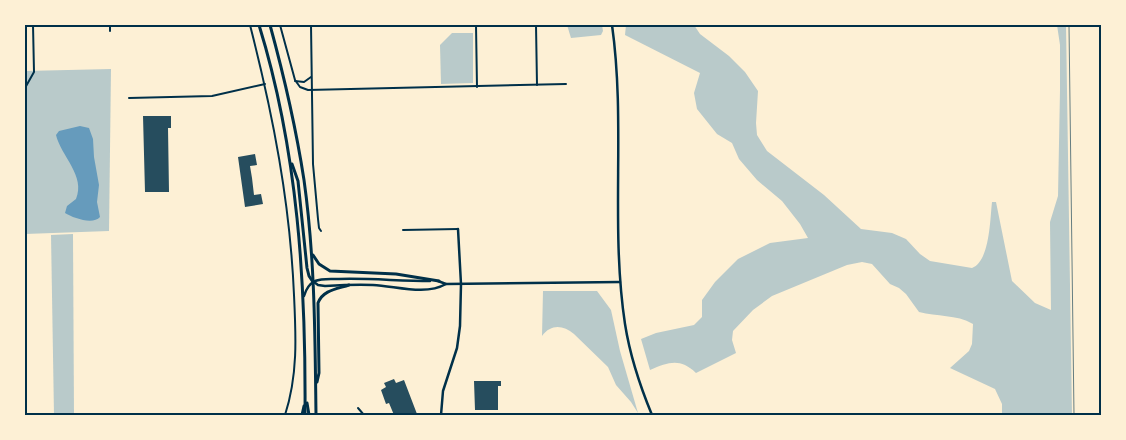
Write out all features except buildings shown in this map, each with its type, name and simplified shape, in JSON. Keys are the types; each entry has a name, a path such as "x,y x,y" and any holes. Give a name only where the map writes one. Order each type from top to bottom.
{"main road":[{"path":"259,25 275,84 289,154 298,219 304,296 304,415"},
{"path":"270,25 296,134 304,181 314,282 316,415"},
{"path":"289,154 298,181 308,276 314,282"},
{"path":"311,248 316,261 330,271 396,274 439,281"},
{"path":"316,390 319,373 318,304 326,292 349,285"},
{"path":"305,398 310,415"}],"street":[{"path":"25,88 34,72 33,25"},
{"path":"110,25 110,31"},
{"path":"250,25 278,144 294,277 295,364 290,398 285,415"},
{"path":"280,25 295,81 303,88 312,90 566,84"},
{"path":"311,25 314,172 318,219 321,231"},
{"path":"476,25 477,86"},
{"path":"536,25 537,85"},
{"path":"612,25 617,84 620,282 625,326 631,353 638,380 652,415"},
{"path":"295,81 306,81 312,75"},
{"path":"129,98 212,96 265,84"},
{"path":"402,230 458,229 461,284 459,340 443,391 441,415"},
{"path":"304,296 308,286 325,279 358,278 439,281 446,284 620,282"},
{"path":"314,282 325,286 349,285 423,289 437,288 446,284"},
{"path":"358,408 364,415"}],"shaded area":[{"path":"567,25 602,25 603,31 601,35 571,38"},
{"path":"626,25 694,25 700,34 729,56 745,72 758,91 757,135 767,151 824,195 861,229 892,233 906,239 920,254 930,261 972,268 978,264 986,249 992,202 996,202 1012,281 1035,303 1051,310 1050,222 1058,196 1060,45 1057,25 1066,25 1072,415 1002,415 1002,404 995,389 950,368 969,351 972,344 973,324 953,317 919,312 906,294 890,284 872,264 862,262 847,265 772,296 753,310 733,331 732,340 736,353 696,373 679,363 669,363 650,370 641,339 656,333 694,325 702,317 702,300 715,282 738,259 770,243 808,238 800,224 782,201 757,180 739,159 732,143 717,134 697,109 694,93 700,73 625,35"},
{"path":"452,33 473,33 473,83 441,84 440,45"},
{"path":"111,69 109,231 25,234 25,71"},
{"path":"73,234 74,415 54,415 51,235"},
{"path":"543,291 597,291 611,310 620,351 638,413 616,385 608,367 574,334 566,329 557,327 549,329 542,336"}],"water":[{"path":"80,126 89,128 93,139 99,185 97,202 100,217 88,221 65,213 67,206 76,199 78,182 56,135 59,131"}],"railway":[{"path":"1069,25 1074,415"}]}
